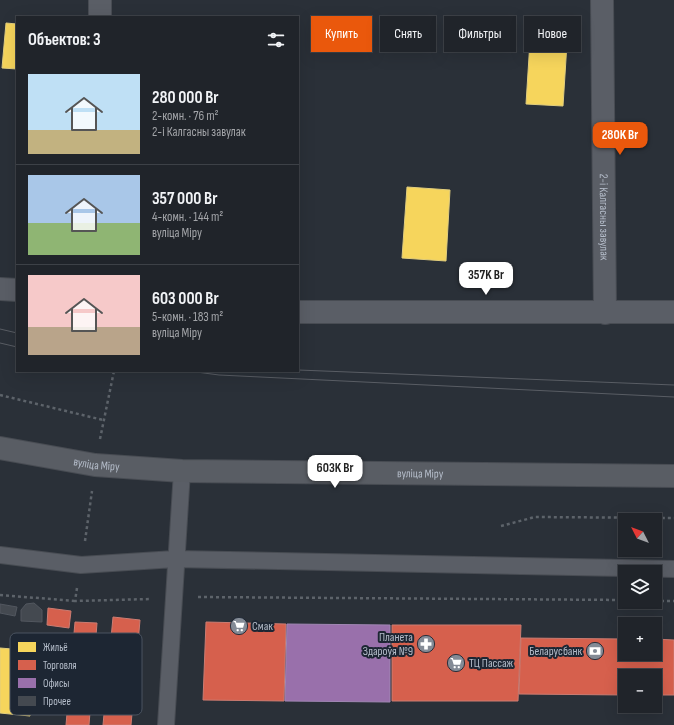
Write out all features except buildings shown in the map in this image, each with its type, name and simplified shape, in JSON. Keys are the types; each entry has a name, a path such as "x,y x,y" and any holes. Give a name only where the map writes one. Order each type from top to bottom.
{"main road":[{"name":"вуліца Міру","path":"0,448 95,465 182,471 674,476"}],"street":[{"path":"100,0 100,16"},
{"name":"2-і Калгасны завулак","path":"602,0 605,313"},
{"path":"0,289 16,290"},
{"path":"299,312 674,312"}],"lane":[{"path":"166,725 175,559 182,471"},
{"path":"0,555 81,565 175,559 674,569"}],"path":[{"path":"75,601 95,465 114,372"},
{"path":"0,395 103,420"},
{"path":"501,526 535,517 674,518"},
{"path":"0,595 75,601 206,597 618,600"},
{"path":"662,601 674,601"}],"tram line":[{"path":"0,329 16,333"},
{"path":"0,343 16,347"},
{"path":"299,370 674,385"},
{"path":"196,372 219,375 674,397"}],"place":[{"name":"Смак","path":"239,626"},
{"name":"Планета Здароўя №9","path":"426,644"},
{"name":"Беларусбанк","path":"595,651"},
{"name":"ТЦ Пассаж","path":"456,663"}]}
